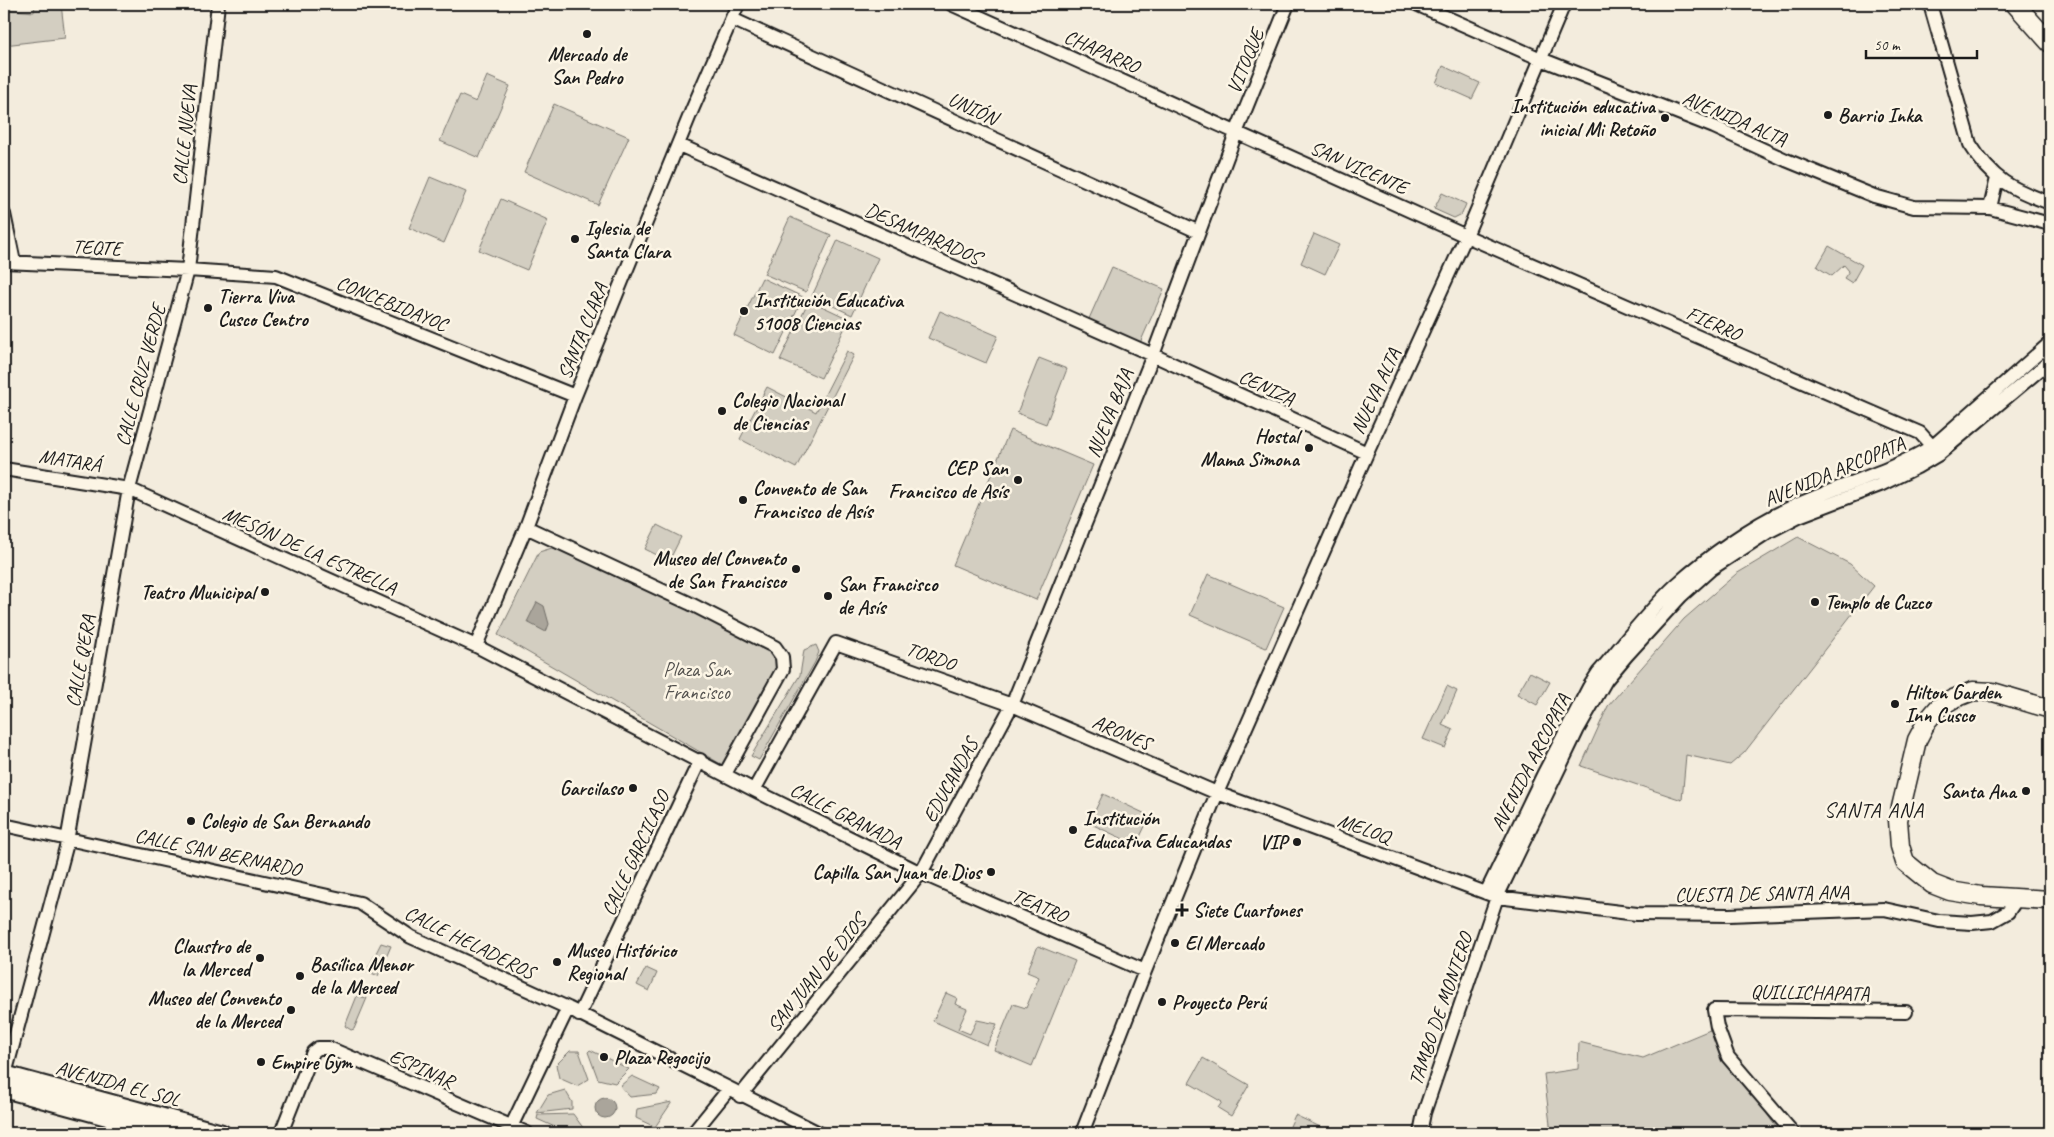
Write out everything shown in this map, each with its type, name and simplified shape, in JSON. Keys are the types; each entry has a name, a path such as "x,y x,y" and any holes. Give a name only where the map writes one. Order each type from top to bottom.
{"main road":[{"path":"2015,4 2050,43"},
{"path":"2050,709 1993,692 1973,691 1953,699 1938,708 1927,720 1917,740 1898,820 1900,846 1905,862 1932,884 1950,891 1981,896 2050,900"}],"street":[{"name":"CALLE NUEVA","path":"188,270 218,4"},
{"name":"SANTA CLARA","path":"476,646 526,527 575,396 738,4"},
{"name":"CHAPARRO","path":"951,4 1236,133"},
{"name":"VITOQUE","path":"1236,133 1288,4"},
{"name":"AVENIDA ALTA","path":"1416,4 1541,59 1714,127 1786,160 1874,196 1914,207 1990,208 2050,224"},
{"name":"NUEVA ALTA","path":"1217,793 1367,453 1466,236 1564,4"},
{"path":"1930,4 1970,144 1981,162 1996,178 2050,203"},
{"name":"UNIÓN","path":"732,19 1199,232"},
{"name":"NUEVA BAJA","path":"1012,705 1153,355 1236,133"},
{"name":"SAN VICENTE","path":"1236,133 1466,236"},
{"name":"DESAMPARADOS","path":"679,145 1153,355"},
{"path":"1990,208 1996,178"},
{"path":"4,214 9,262"},
{"name":"FIERRO","path":"1466,236 1920,433 1936,450"},
{"name":"TEQTE","path":"9,262 188,270"},
{"name":"CONCEBIDAYOC","path":"188,270 276,276 575,396"},
{"name":"CALLE CRUZ VERDE","path":"129,489 188,270"},
{"name":"AVENIDA ARCOPATA","path":"1936,450 2050,343"},
{"name":"CENIZA","path":"1153,355 1367,453"},
{"name":"AVENIDA ARCOPATA","path":"1492,895 1547,766 1589,687 1614,654 1675,586 1704,561 1765,521 1790,508 1936,450 2050,361"},
{"name":"MATARÁ","path":"4,469 129,489"},
{"name":"MESÓN DE LA ESTRELLA","path":"129,489 476,646"},
{"name":"CALLE Q'ERA","path":"4,1079 68,838 129,489"},
{"path":"526,527 689,603 775,647 782,657 783,669 726,774"},
{"name":"TORDO","path":"754,790 836,642 1012,705"},
{"path":"476,646 700,760 754,790"},
{"name":"ARONES","path":"1012,705 1217,793"},
{"name":"EDUCANDAS","path":"921,873 1012,705"},
{"name":"CALLE GARCILASO","path":"579,1015 700,760"},
{"name":"CALLE GRANADA","path":"754,790 921,873"},
{"path":"1082,1133 1144,971 1217,793"},
{"name":"MELOQ","path":"1217,793 1492,895"},
{"name":"CALLE SAN BERNARDO","path":"4,825 360,903"},
{"name":"TEATRO","path":"921,873 1144,971"},
{"name":"SAN JUAN DE DIOS","path":"740,1096 921,873"},
{"name":"CUESTA DE SANTA ANA","path":"1492,895 1637,914 1729,915 1884,910 1939,921 1972,923 1992,921 2008,912 2018,898"},
{"name":"TAMBO DE MONTERO","path":"1420,1133 1427,1104 1492,895"},
{"name":"CALLE HELADEROS","path":"360,903 400,931 568,1008 579,1015"},
{"path":"511,1126 568,1008"},
{"name":"QUILLICHAPATA","path":"1793,1133 1728,1057 1717,1027 1714,1010 1906,1012"},
{"path":"579,1015 740,1096 819,1133"},
{"name":"ESPINAR","path":"281,1133 313,1052 318,1048 329,1048 527,1133"},
{"name":"AVENIDA EL SOL","path":"4,1079 166,1133"},
{"name":"AVENIDA EL SOL","path":"4,1079 222,1133"},
{"path":"694,1133 728,1090"}],"green space":[{"path":"35,4 61,4 65,38 4,45 4,9 34,12"},
{"path":"1443,66 1480,83 1472,99 1436,83"},
{"path":"487,76 510,86 479,158 440,141 460,95 476,102"},
{"path":"554,104 629,137 598,205 524,172"},
{"path":"430,177 466,192 444,243 409,228"},
{"path":"1442,193 1466,204 1462,214 1454,218 1434,209"},
{"path":"501,199 548,220 527,270 479,250"},
{"path":"790,217 831,235 806,292 764,274"},
{"path":"1314,234 1339,245 1325,274 1301,263"},
{"path":"838,240 878,258 852,315 812,296"},
{"path":"1829,246 1862,265 1852,283 1844,278 1849,271 1844,265 1832,276 1817,267"},
{"path":"1112,267 1164,289 1140,343 1088,321"},
{"path":"762,278 803,297 775,355 734,335"},
{"path":"809,300 849,319 821,378 780,360"},
{"path":"940,311 998,336 986,363 928,338"},
{"path":"847,351 854,355 796,468 740,439 767,387 816,412"},
{"path":"1039,358 1067,369 1046,424 1017,413"},
{"path":"1010,430 1093,465 1036,600 953,565"},
{"path":"657,525 681,537 669,561 645,549"},
{"path":"1798,537 1850,564 1874,586 1744,753 1730,765 1686,755 1682,800 1581,766 1608,706 1684,619 1736,574"},
{"name":"Plaza San Francisco","path":"555,547 682,605 784,655 726,767 498,635 539,552"},
{"path":"1208,574 1284,607 1266,648 1190,615"},
{"path":"816,645 819,652 815,662 759,760 751,756 800,675 804,650"},
{"path":"1530,672 1550,682 1537,705 1517,694"},
{"path":"1447,686 1457,691 1442,725 1453,730 1445,748 1423,739"},
{"path":"1103,794 1150,816 1136,845 1089,823"},
{"path":"381,943 391,946 378,976 367,971"},
{"path":"1038,946 1075,961 1032,1066 994,1050 1013,1004 1026,1008 1039,977 1027,972"},
{"path":"646,968 657,973 649,991 637,985"},
{"path":"946,993 957,998 955,1004 967,1009 958,1029 970,1034 977,1020 997,1024 987,1045 933,1021"},
{"path":"357,996 367,998 354,1029 351,1030 345,1026"},
{"path":"1717,1027 1728,1057 1780,1133 1551,1133 1544,1074 1578,1069 1579,1042 1643,1058"},
{"path":"590,1050 629,1069 615,1083 598,1079 588,1052"},
{"path":"570,1051 579,1051 589,1079 577,1086 559,1078 556,1065"},
{"path":"1203,1058 1249,1085 1231,1116 1218,1108 1222,1102 1189,1083"},
{"path":"632,1076 660,1089 657,1094 630,1097 620,1086"},
{"path":"565,1090 572,1102 572,1109 537,1113 548,1095"},
{"path":"672,1102 655,1127 636,1118 637,1109"},
{"path":"573,1114 584,1129 581,1133 568,1133 537,1119 538,1115"},
{"path":"1295,1115 1333,1133 1287,1133"}],"shaded area":[{"path":"537,602 544,606 549,624 546,632 527,622"},
{"path":"605,1098 612,1101 615,1108 612,1115 605,1118 598,1115 595,1108 598,1101"}],"place":[{"name":"Mercado de San Pedro","path":"587,34"},
{"name":"Barrio Inka","path":"1828,115"},
{"name":"Institución educativa inicial Mi Retoño","path":"1665,118"},
{"name":"Iglesia de Santa Clara","path":"575,239"},
{"name":"Tierra Viva Cusco Centro","path":"208,308"},
{"name":"Institución Educativa 51008 Ciencias","path":"744,311"},
{"name":"Colegio Nacional de Ciencias","path":"722,411"},
{"name":"Hostal Mama Simona","path":"1309,448"},
{"name":"CEP San Francisco de Asís","path":"1018,480"},
{"name":"Convento de San Francisco de Asís","path":"743,500"},
{"name":"Museo del Convento de San Francisco","path":"796,569"},
{"name":"Teatro Municipal","path":"265,592"},
{"name":"San Francisco de Asís","path":"828,596"},
{"name":"Templo de Cuzco","path":"1815,602"},
{"name":"Hilton Garden Inn Cusco","path":"1895,704"},
{"name":"Garcilaso","path":"633,788"},
{"name":"Santa Ana","path":"2026,791"},
{"name":"Colegio de San Bernando","path":"191,821"},
{"name":"Institución Educativa Educandas","path":"1073,830"},
{"name":"VIP","path":"1297,842"},
{"name":"Capilla San Juan de Dios","path":"991,872"},
{"name":"Siete Cuartones","path":"1182,910"},
{"name":"El Mercado","path":"1175,943"},
{"name":"Claustro de la Merced","path":"260,958"},
{"name":"Museo Histórico Regional","path":"557,962"},
{"name":"Basílica Menor de la Merced","path":"300,976"},
{"name":"Proyecto Perú","path":"1162,1002"},
{"name":"Museo del Convento de la Merced","path":"291,1010"},
{"name":"Plaza Regocijo","path":"604,1057"},
{"name":"Empire Gym","path":"261,1062"}],"district":[{"name":"SANTA ANA","path":"1874,810"}]}
